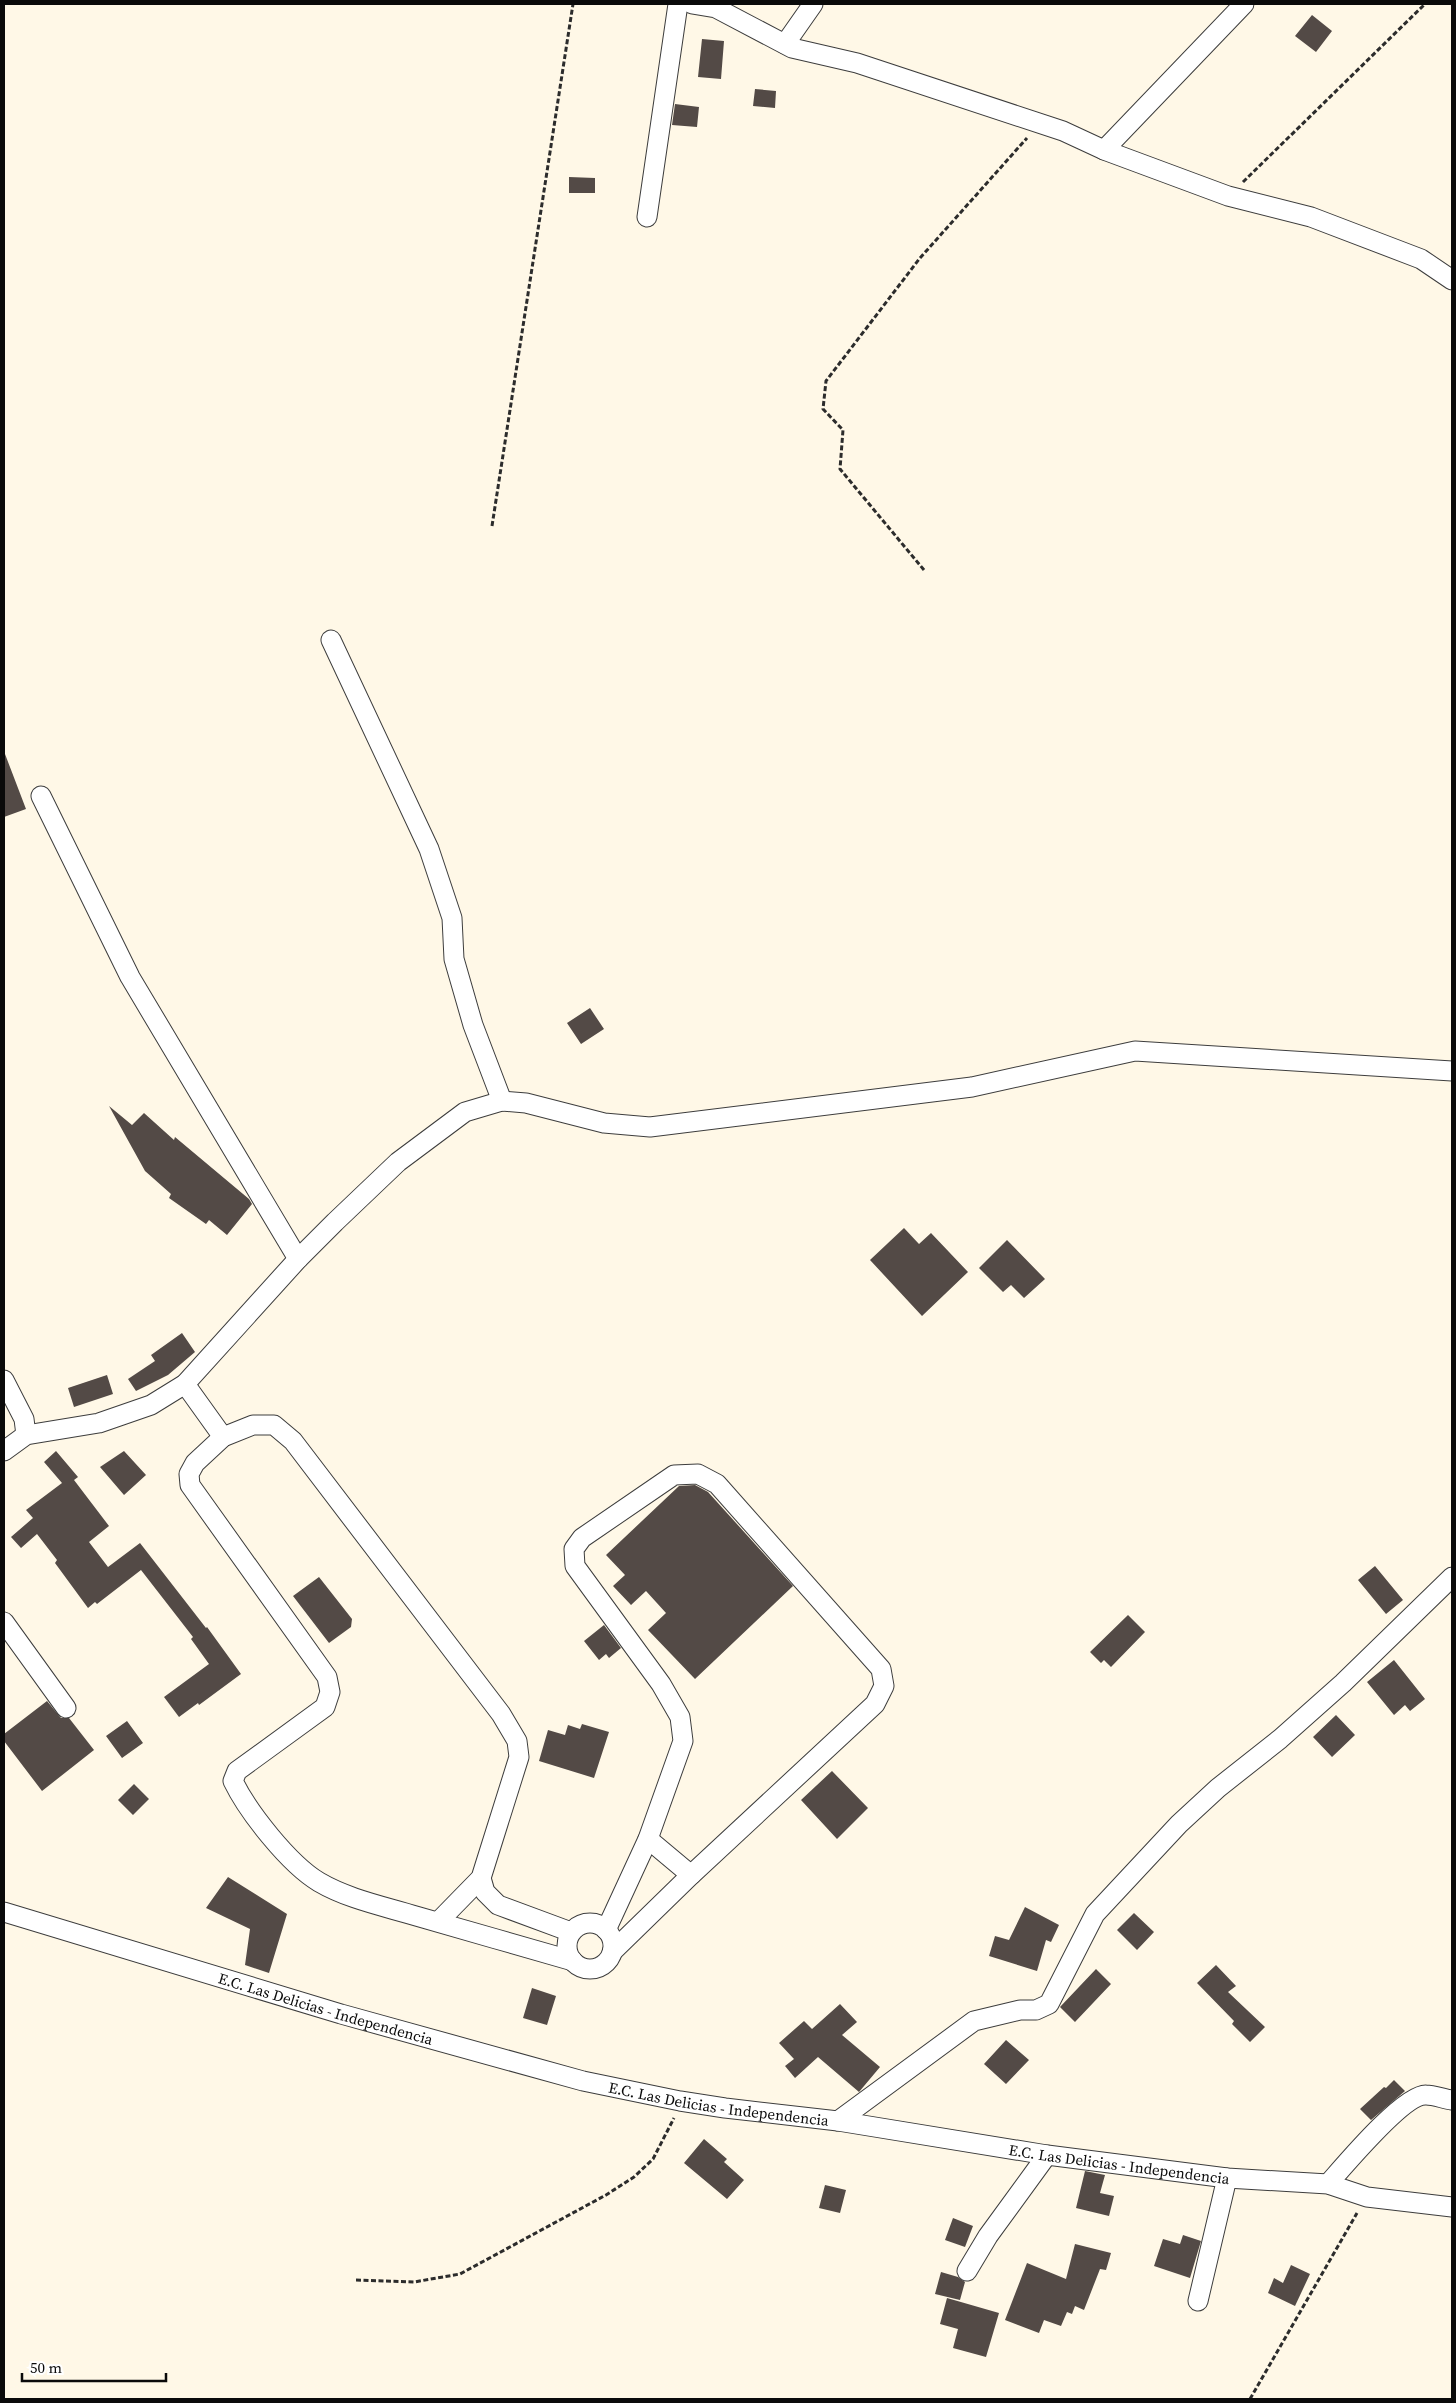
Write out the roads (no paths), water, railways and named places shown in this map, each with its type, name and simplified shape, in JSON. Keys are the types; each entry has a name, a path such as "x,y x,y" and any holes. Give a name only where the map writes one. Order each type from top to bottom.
{"street":[{"path":"648,217 678,4"},
{"path":"692,4 716,8 792,48 857,63 1063,131 1104,150 1228,196 1320,221 1420,259 1452,280"},
{"path":"785,44 813,4"},
{"path":"1104,150 1244,4"},
{"path":"332,640 430,850 452,918 454,959 472,1025 502,1101"},
{"path":"41,796 130,977 298,1259"},
{"path":"4,1451 26,1435 99,1423 151,1405 185,1384 298,1259 398,1162 465,1112 502,1101 526,1103 604,1123 650,1127 972,1087 1135,1050 1452,1071"},
{"path":"4,1380 24,1419 26,1435"},
{"path":"185,1384 223,1436"},
{"path":"438,1922 481,1878 519,1757 517,1741 495,1706 293,1441 274,1425 253,1424 223,1436 195,1463 189,1474 190,1485 328,1677 330,1692 325,1707 238,1771 233,1781 242,1799 288,1855 318,1881 349,1896 438,1922 573,1961 587,1968 595,1968 608,1960 612,1952 691,1874 875,1704 884,1686 882,1669 717,1484 698,1474 674,1475 582,1538 574,1549 575,1566 661,1684 680,1717 683,1742 648,1839 606,1930"},
{"path":"838,2121 974,2021 1020,2010 1036,2010 1049,2004 1095,1914 1166,1838 1218,1788 1280,1738 1343,1683 1452,1577"},
{"path":"4,1622 66,1708"},
{"path":"648,1839 691,1874"},
{"path":"481,1878 485,1892 498,1905 571,1932"},
{"name":"E.C. Las Delicias - Independencia","path":"4,1912 341,2014 583,2081 680,2101 838,2121 1046,2155 1227,2178 1328,2184 1367,2197 1452,2207"},
{"path":"573,1961 567,1947 571,1932 577,1926 592,1923 606,1930 611,1936 612,1952"},
{"path":"1328,2184 1370,2137 1410,2100 1425,2094 1452,2100"},
{"path":"967,2271 988,2236 1046,2155"},
{"path":"1198,2301 1227,2178"}]}
